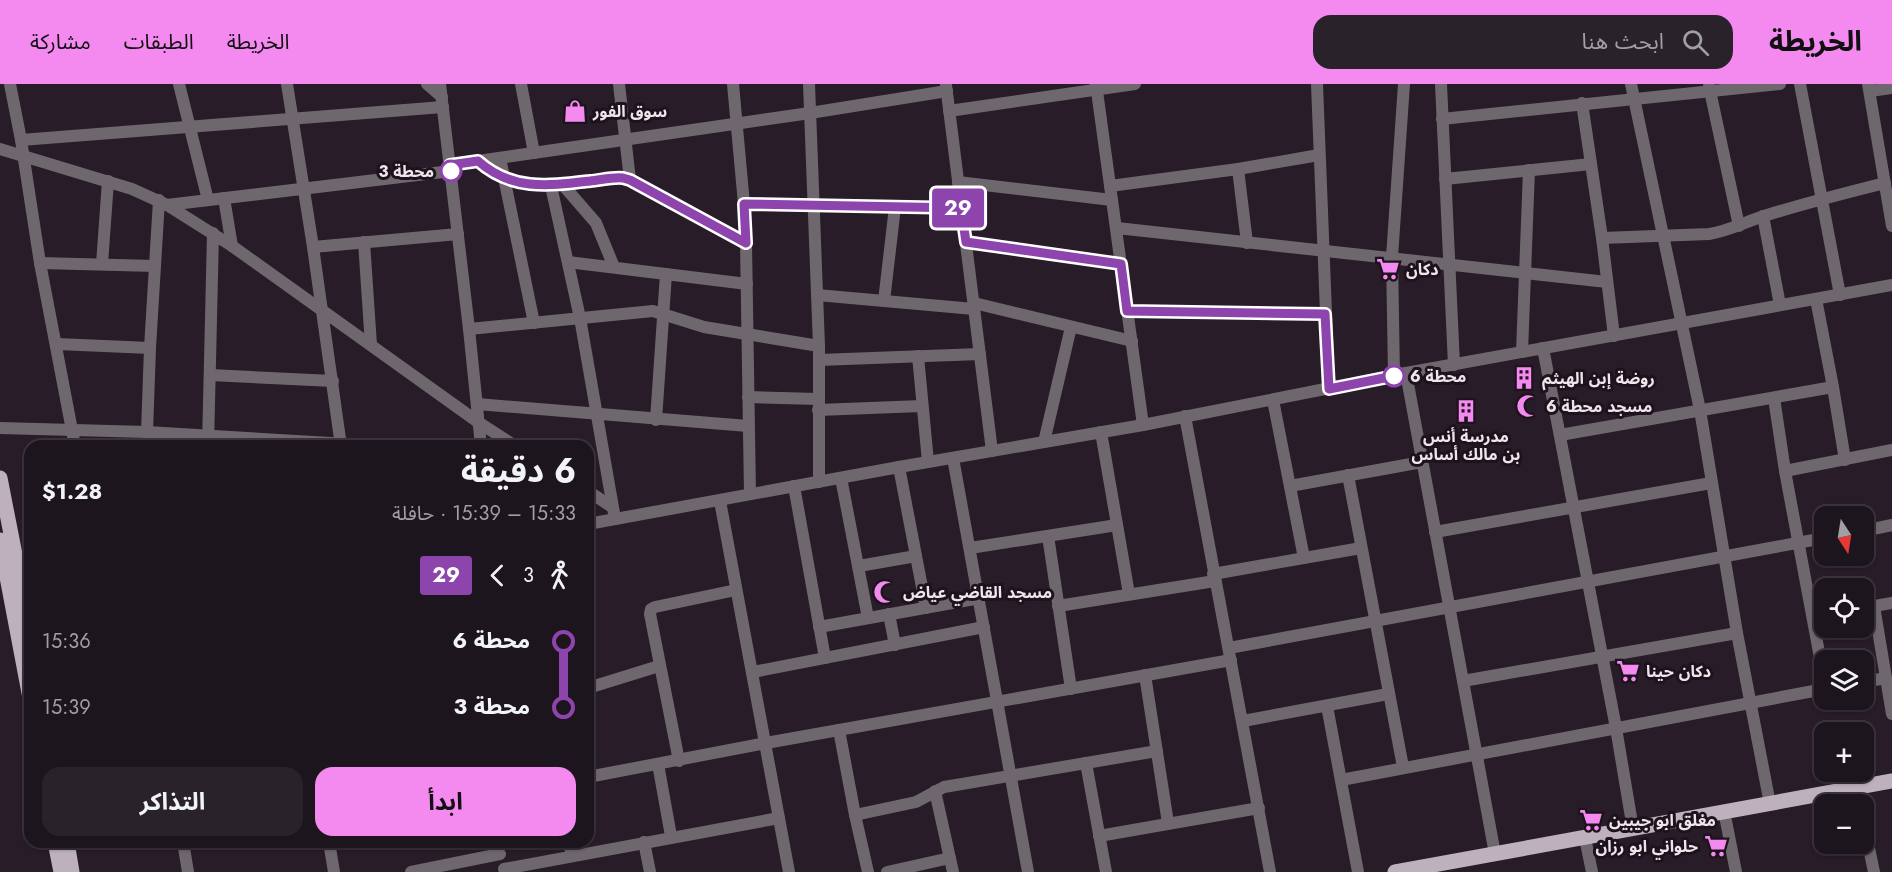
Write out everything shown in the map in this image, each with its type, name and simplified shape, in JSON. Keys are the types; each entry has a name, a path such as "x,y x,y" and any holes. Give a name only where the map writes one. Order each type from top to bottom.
{"main road":[{"path":"0,478 24,616"},
{"path":"0,540 24,620"},
{"path":"1395,872 1449,869 1586,842 1633,829 1892,781"},
{"path":"1874,796 1892,791"},
{"path":"1449,869 1495,854 1814,807"},
{"path":"56,848 61,872"},
{"path":"68,848 72,872"}],"street":[{"path":"10,84 40,263 74,440"},
{"path":"179,84 208,200"},
{"path":"287,84 314,247 340,440"},
{"path":"427,84 442,96 480,440"},
{"path":"521,84 534,153"},
{"path":"619,84 630,180"},
{"path":"733,84 746,243 750,494"},
{"path":"809,84 819,346 819,482"},
{"path":"950,111 1096,87 1135,84"},
{"path":"1317,84 1329,389"},
{"path":"1404,84 1392,257 1400,375 1422,462 1495,854"},
{"path":"1441,84 1454,365"},
{"path":"1631,84 1700,410 1737,633 1770,804"},
{"path":"1442,118 1710,88 1780,84"},
{"path":"1800,84 1840,295"},
{"path":"163,202 208,200 450,168 478,161 810,113 946,87 992,451"},
{"path":"1096,87 1143,424"},
{"path":"1710,88 1739,225"},
{"path":"1892,88 1869,88 1886,152 1885,183 1892,226"},
{"path":"21,140 292,119 442,96"},
{"path":"1582,103 1614,336"},
{"path":"0,149 108,181 163,202 232,246 478,423 505,440"},
{"path":"1110,186 1238,169 1319,155"},
{"path":"500,158 534,322"},
{"path":"478,161 489,171 526,184 557,185 618,178 630,180 746,243"},
{"path":"1446,179 1591,164"},
{"path":"1238,169 1247,243"},
{"path":"1522,352 1529,170"},
{"path":"102,264 108,181"},
{"path":"958,182 1113,200"},
{"path":"1602,238 1709,234 1821,199 1885,183"},
{"path":"557,185 568,262 614,513"},
{"path":"557,185 596,223 614,267"},
{"path":"224,198 232,246"},
{"path":"147,432 155,266 163,202"},
{"path":"744,204 961,208"},
{"path":"884,301 896,207"},
{"path":"1763,216 1780,305"},
{"path":"1117,228 1607,282"},
{"path":"0,428 147,432 208,440 213,233"},
{"path":"314,247 458,234"},
{"path":"364,242 371,345"},
{"path":"966,242 1121,264"},
{"path":"568,262 747,284"},
{"path":"40,263 155,266"},
{"path":"656,420 666,274"},
{"path":"594,521 614,513 720,501 1892,285"},
{"path":"817,295 974,306 1132,340"},
{"path":"1816,299 1845,460"},
{"path":"469,329 647,311 694,325 748,336 819,346"},
{"path":"1127,311 1325,314"},
{"path":"1044,442 1071,327"},
{"path":"57,344 150,348"},
{"path":"1543,348 1616,728 1633,829"},
{"path":"819,360 980,354"},
{"path":"918,356 928,462"},
{"path":"210,375 333,381"},
{"path":"1560,435 1833,387"},
{"path":"748,397 818,404 922,406"},
{"path":"1773,398 1799,543 1814,601"},
{"path":"1273,399 1304,558"},
{"path":"477,404 748,426"},
{"path":"1185,416 1270,872"},
{"path":"1101,432 1129,594"},
{"path":"1785,471 1892,450"},
{"path":"953,458 1028,872"},
{"path":"1290,486 1422,462"},
{"path":"899,467 926,608"},
{"path":"1348,475 1403,767"},
{"path":"842,478 868,618"},
{"path":"1435,532 1711,483"},
{"path":"794,486 825,658"},
{"path":"594,497 614,513"},
{"path":"720,501 789,872"},
{"path":"970,548 1117,525"},
{"path":"1874,529 1892,525"},
{"path":"1048,536 1071,689"},
{"path":"594,776 1145,675 1376,621 1814,540"},
{"path":"1058,606 1361,548"},
{"path":"859,566 916,556"},
{"path":"679,761 659,666 651,609 655,606 736,590"},
{"path":"819,627 980,598"},
{"path":"1874,606 1892,603"},
{"path":"889,614 895,645"},
{"path":"753,672 984,627"},
{"path":"1874,631 1892,714"},
{"path":"1463,681 1737,633"},
{"path":"594,686 659,666"},
{"path":"1145,675 1168,823"},
{"path":"1874,680 1886,678"},
{"path":"1341,780 1814,691"},
{"path":"1243,722 1388,694"},
{"path":"1327,706 1358,872"},
{"path":"839,730 868,872"},
{"path":"855,814 916,802 944,787 1157,751"},
{"path":"1086,763 1106,872"},
{"path":"658,765 671,836"},
{"path":"935,791 953,872"},
{"path":"1099,836 1259,808"},
{"path":"411,872 499,848 504,871 671,836 779,818"},
{"path":"1726,821 1736,872"},
{"path":"644,842 650,872"},
{"path":"1586,842 1592,872"},
{"path":"184,848 189,872"},
{"path":"330,848 334,872"},
{"path":"570,848 572,856"},
{"path":"1870,854 1874,872"},
{"path":"887,872 950,858"}],"bus line":[{"name":"29","path":"451,171 450,165 478,161 498,176 539,186 623,178 746,243 744,204 961,208 966,242 1121,264 1127,311 1325,314 1329,389 1394,376"}],"place":[{"name":"سوق الفور","path":"575,111"},
{"name":"محطة 3","path":"451,171"},
{"name":"دكان","path":"1388,269"},
{"name":"محطة 6","path":"1394,376"},
{"name":"روضة إبن الهيثم","path":"1524,378"},
{"name":"مسجد محطة 6","path":"1528,406"},
{"name":"مدرسة أنس بن مالك أساس","path":"1466,411"},
{"name":"مسجد القاضي عياض","path":"885,592"},
{"name":"دكان حينا","path":"1628,671"},
{"name":"مغلق ابو جيبين","path":"1591,820"},
{"name":"حلواني ابو رزان","path":"1716,846"}]}
